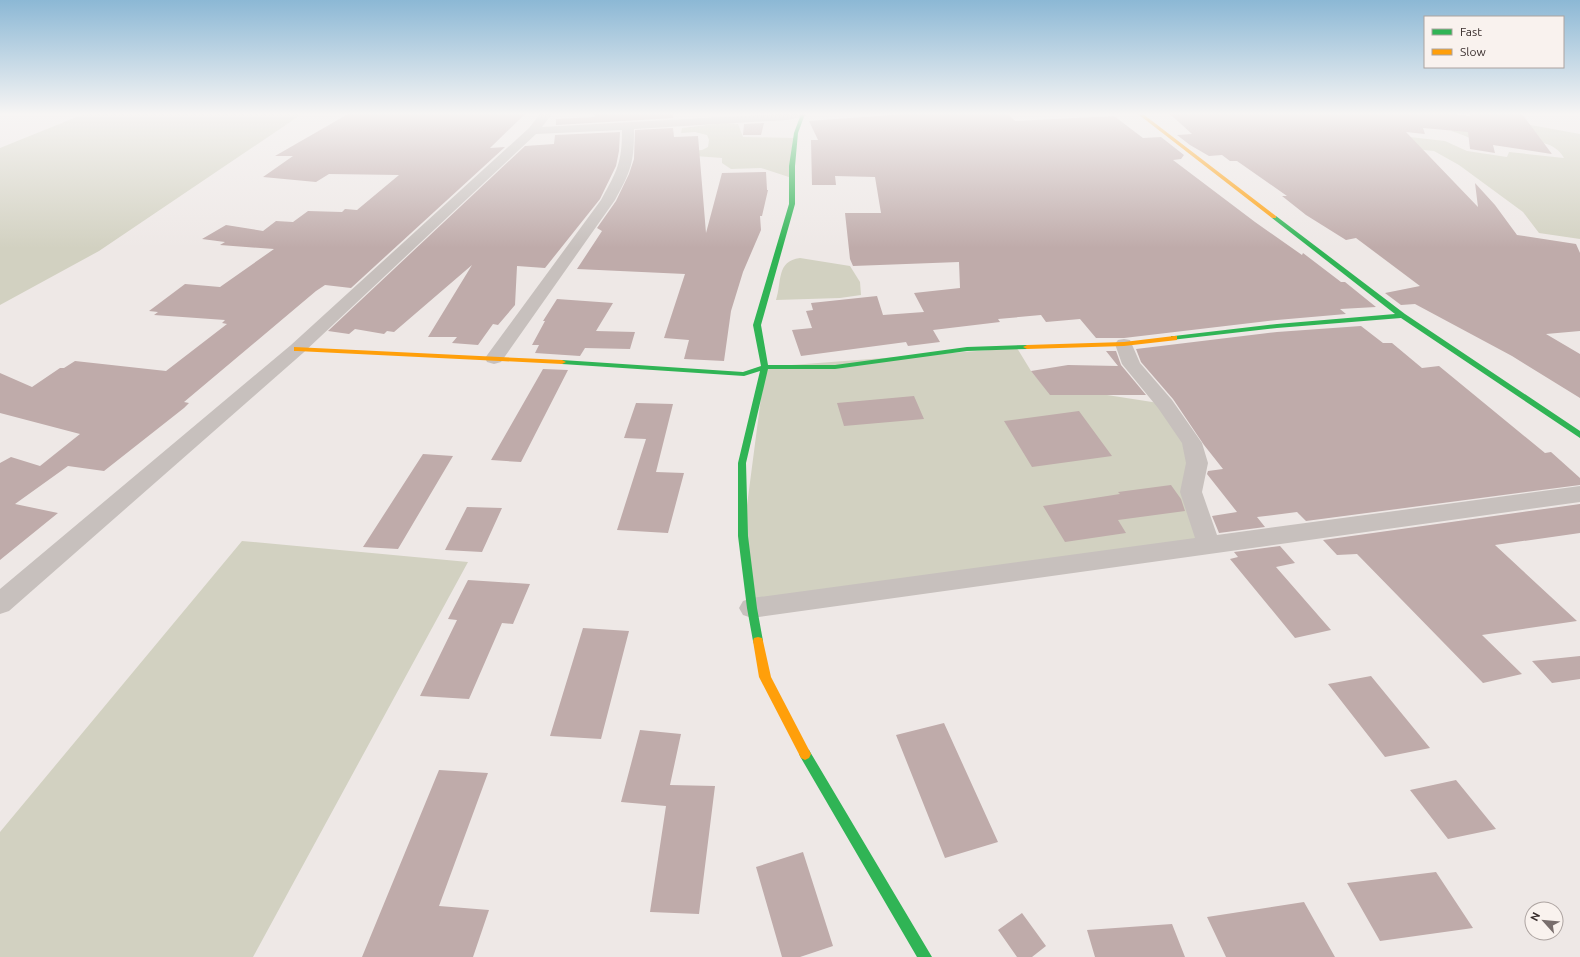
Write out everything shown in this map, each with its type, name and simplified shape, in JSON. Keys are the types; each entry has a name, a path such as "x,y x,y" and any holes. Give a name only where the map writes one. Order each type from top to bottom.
{"street":[{"path":"0,604 297,349 503,159"},
{"path":"494,358 585,234 608,200 622,175 627,159"},
{"path":"793,159 792,204 757,325 765,367 742,463 743,536 752,608 765,677 803,751 925,957"},
{"path":"1198,159 1402,316 1580,435"},
{"path":"297,349 494,358 744,374 765,367 835,366 967,349 1124,344 1277,326 1402,316"},
{"path":"1124,344 1131,364 1165,404 1192,443 1197,463 1191,492 1209,545"},
{"path":"752,608 1580,494"}],"shaded area":[{"path":"0,159 236,159 99,251 0,305"},
{"path":"722,159 793,159 792,178 761,168 731,169 722,163"},
{"path":"1448,159 1580,159 1580,239 1539,233 1523,212 1459,165"},
{"path":"800,258 850,266 860,282 861,295 840,298 776,300 783,268 792,260"},
{"path":"1017,348 1031,371 1046,389 1081,384 1107,395 1165,404 1192,443 1209,545 752,608 743,536 765,367"},
{"path":"242,541 468,562 253,957 0,957 0,832"}],"building":[{"path":"289,159 492,159 351,288 325,285 316,291 184,402 189,403 184,408 104,471 68,466 15,504 58,513 0,560 0,463 11,457 40,466 80,434 0,413 0,373 32,387 60,368 64,368 75,361 166,371 227,324 222,323 225,320 154,315 158,312 149,311 185,284 220,287 274,249 220,245 225,242 202,239 226,225 263,231 276,221 293,222 308,211 342,212 345,209 357,210 399,175 329,174 316,182 263,177"},
{"path":"512,159 617,159 616,166 600,199 545,268 517,266 515,305 498,325 493,324 478,345 452,343 457,337 428,337 472,265 394,332 387,331 384,334 355,329 349,334 328,331"},
{"path":"634,159 700,159 706,233 722,173 766,172 768,190 762,216 760,216 761,230 743,272 731,311 724,361 684,359 689,340 664,338 685,274 577,269 602,231 597,228 616,201 629,174"},
{"path":"811,159 1181,159 1173,160 1255,222 1302,255 1303,253 1341,282 1345,282 1376,307 1340,309 1346,314 1277,320 1124,338 1096,338 1080,319 1046,322 1041,315 998,319 1000,322 933,330 940,342 908,346 906,342 801,356 792,330 812,328 806,311 813,310 811,303 877,296 883,315 924,312 914,293 960,288 959,262 853,266 850,259 845,213 881,213 875,177 835,176 836,185 812,185"},
{"path":"1227,159 1432,159 1478,207 1475,183 1495,205 1517,235 1576,244 1580,253 1580,331 1546,334 1580,354 1580,398 1512,356 1415,304 1401,305 1385,293 1420,286 1356,238 1346,240 1306,215 1282,196 1287,196 1237,161 1230,161"},
{"path":"557,299 613,303 596,331 635,332 630,349 585,348 580,356 535,353 539,345 532,345 545,321 543,321"},
{"path":"1361,326 1383,343 1392,343 1422,368 1439,366 1545,453 1551,452 1580,478 1580,485 1306,521 1297,512 1257,517 1265,527 1219,533 1212,516 1237,512 1207,474 1208,471 1223,469 1204,445 1173,399 1141,362 1136,349 1277,332"},
{"path":"1106,351 1116,351 1121,365 1146,395 1050,395 1031,371 1068,365 1118,366"},
{"path":"543,369 568,370 521,462 491,460"},
{"path":"914,396 924,419 844,426 837,403"},
{"path":"636,403 673,404 656,472 684,473 668,533 617,530 646,439 624,438"},
{"path":"1079,411 1112,456 1032,467 1004,421"},
{"path":"423,454 453,456 398,549 363,547"},
{"path":"1171,485 1181,499 1185,511 1118,520 1126,533 1065,542 1043,506 1120,494 1118,492"},
{"path":"1580,504 1580,533 1495,545 1577,621 1482,635 1522,674 1483,683 1357,554 1337,555 1323,540"},
{"path":"467,507 502,508 482,552 445,550"},
{"path":"1280,546 1295,563 1276,567 1331,630 1295,638 1230,559 1238,557 1234,552"},
{"path":"468,580 530,584 513,624 502,623 469,699 420,696 457,620 448,619"},
{"path":"583,628 629,631 601,739 550,736"},
{"path":"1580,656 1580,679 1552,683 1532,661"},
{"path":"1371,676 1430,748 1385,757 1328,684"},
{"path":"944,723 998,842 945,858 896,735"},
{"path":"640,730 681,734 670,785 715,786 699,914 650,912 666,806 621,802"},
{"path":"439,770 488,773 439,906 489,910 473,957 362,957"},
{"path":"1456,780 1496,829 1448,839 1410,790"},
{"path":"803,852 833,946 800,957 782,957 756,867"},
{"path":"1436,872 1473,928 1380,941 1347,883"},
{"path":"1304,902 1335,957 1226,957 1207,917"},
{"path":"1022,913 1046,946 1032,957 1017,957 998,930"},
{"path":"1172,924 1185,957 1095,957 1087,930"}],"traffic: fast":[{"path":"758,641 752,608 743,536 742,463 765,367 757,325 792,204 793,159"},
{"path":"1274,217 1402,316 1580,435"},
{"path":"1174,338 1277,326 1402,316"},
{"path":"562,362 744,374 765,367 835,367 967,349 1027,347"},
{"path":"805,754 925,957"}],"traffic: slow":[{"path":"1198,159 1274,217"},
{"path":"1027,347 1124,344 1174,338"},
{"path":"297,349 562,362"},
{"path":"758,641 765,677 805,754"}]}
